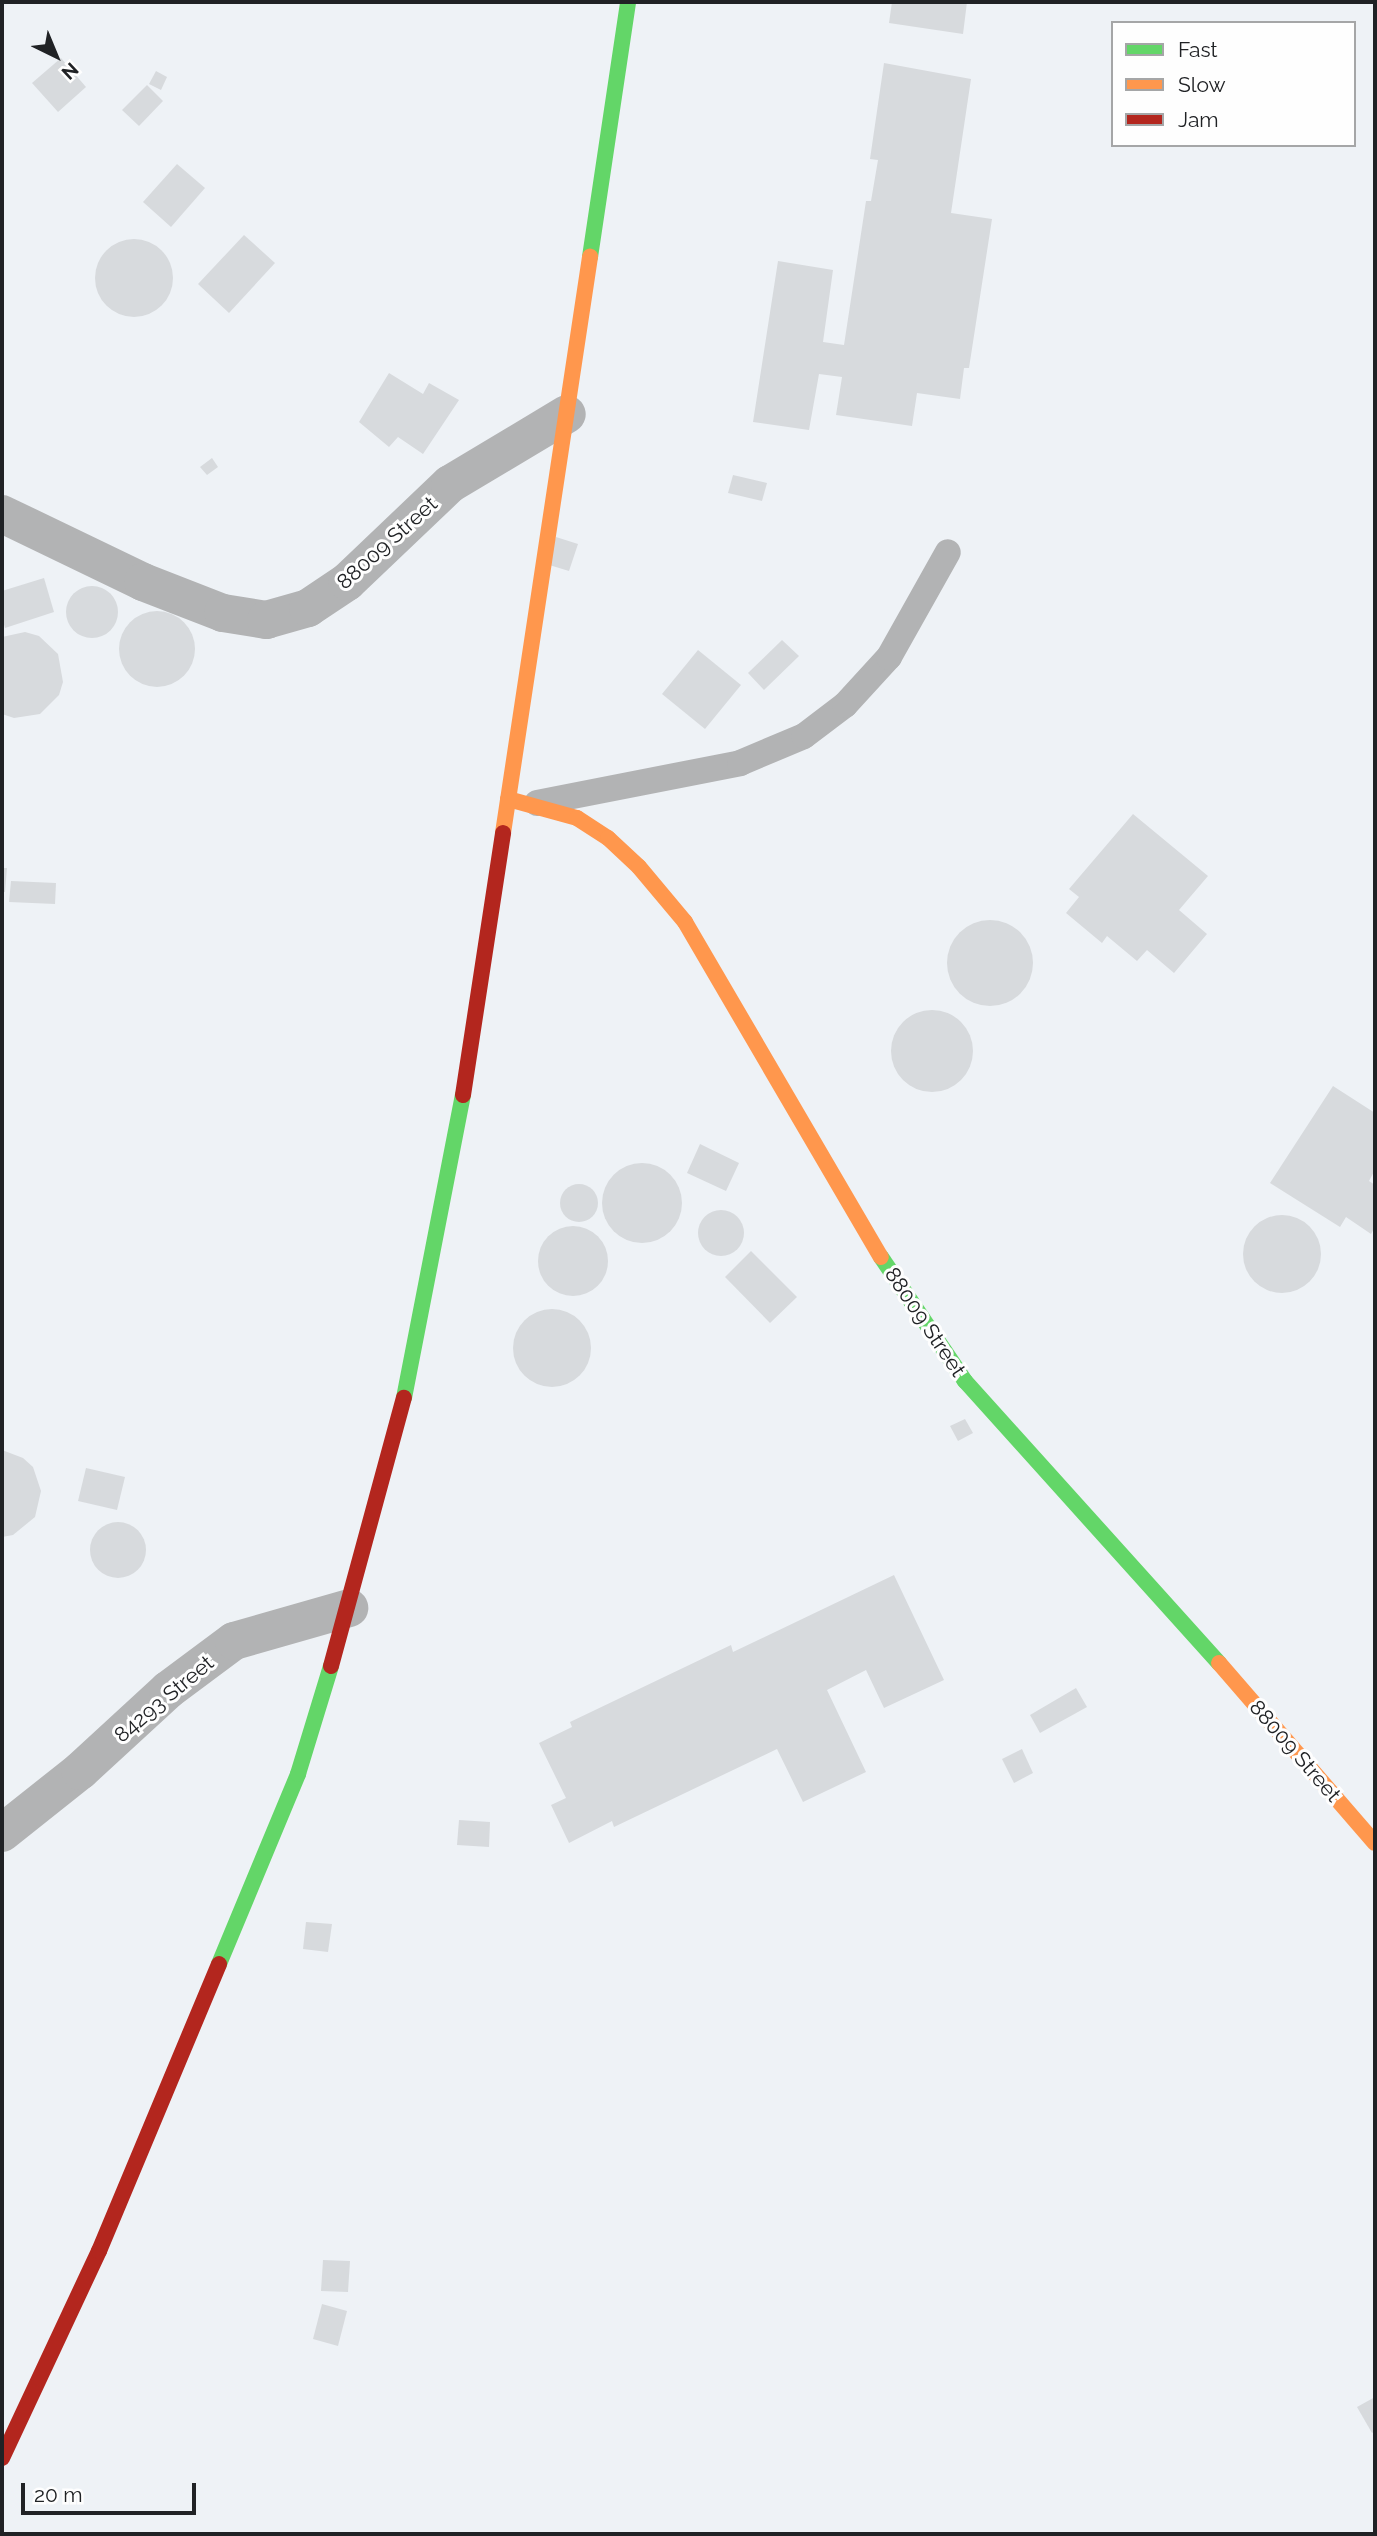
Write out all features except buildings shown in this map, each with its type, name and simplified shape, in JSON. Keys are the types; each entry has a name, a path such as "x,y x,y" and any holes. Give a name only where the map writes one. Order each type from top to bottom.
{"street":[{"path":"2,2459 99,2251 293,1787 349,1608 410,1374 466,1078 628,2"},
{"name":"88009 Street","path":"2,514 143,582 223,613 266,620 308,608 347,582 450,484 567,414"},
{"name":"88009 Street","path":"508,799 535,804 577,818 608,838 639,867 685,922 872,1243 965,1381 1152,1587 1375,1843"},
{"name":"84293 Street","path":"2,1833 80,1771 168,1690 234,1641 349,1608"}],"lane":[{"path":"535,804 740,763 804,736 845,705 889,657 948,552"}],"traffic: fast":[{"path":"590,257 628,2"},
{"path":"404,1398 463,1095"},
{"path":"881,1257 965,1381 1219,1663"},
{"path":"219,1964 298,1774 331,1666"}],"traffic: slow":[{"path":"503,833 590,257"},
{"path":"508,799 577,818 608,838 639,867 685,922 881,1257"},
{"path":"1219,1663 1375,1843"}],"traffic: jam":[{"path":"463,1095 503,833"},
{"path":"331,1666 404,1398"},
{"path":"2,2458 99,2251 219,1964"}]}
